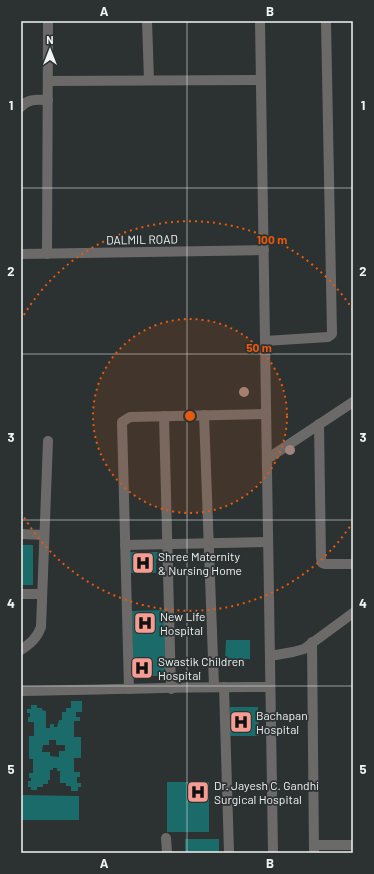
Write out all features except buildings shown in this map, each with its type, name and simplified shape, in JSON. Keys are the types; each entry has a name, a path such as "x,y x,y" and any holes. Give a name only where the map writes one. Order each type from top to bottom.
{"street":[{"path":"47,254 48,21"},
{"path":"147,21 149,80"},
{"path":"260,21 273,853"},
{"path":"265,341 328,337 332,334 326,21"},
{"path":"48,81 261,80"},
{"path":"21,107 26,102 32,100 48,100"},
{"name":"DALMIL ROAD","path":"21,254 264,250"},
{"path":"267,460 353,402"},
{"path":"129,689 122,422 130,417 266,414"},
{"path":"204,415 208,544 219,686 228,853"},
{"path":"164,416 171,689"},
{"path":"320,424 322,563 353,564"},
{"path":"21,650 38,636 41,627 48,441"},
{"path":"21,534 44,535"},
{"path":"125,545 268,542"},
{"path":"21,594 42,594"},
{"path":"270,656 293,652 304,648 353,613"},
{"path":"312,642 314,849 353,844"},
{"path":"21,691 171,689 219,686 270,687"},
{"path":"166,838 167,853"}],"place":[{"name":"Shree Maternity & Nursing Home","path":"143,563"},
{"name":"New Life Hospital","path":"145,623"},
{"name":"Swastik Children Hospital","path":"142,668"},
{"name":"Bachapan Hospital","path":"241,722"},
{"name":"Dr. Jayesh C. Gandhi Surgical Hospital","path":"198,792"}]}
